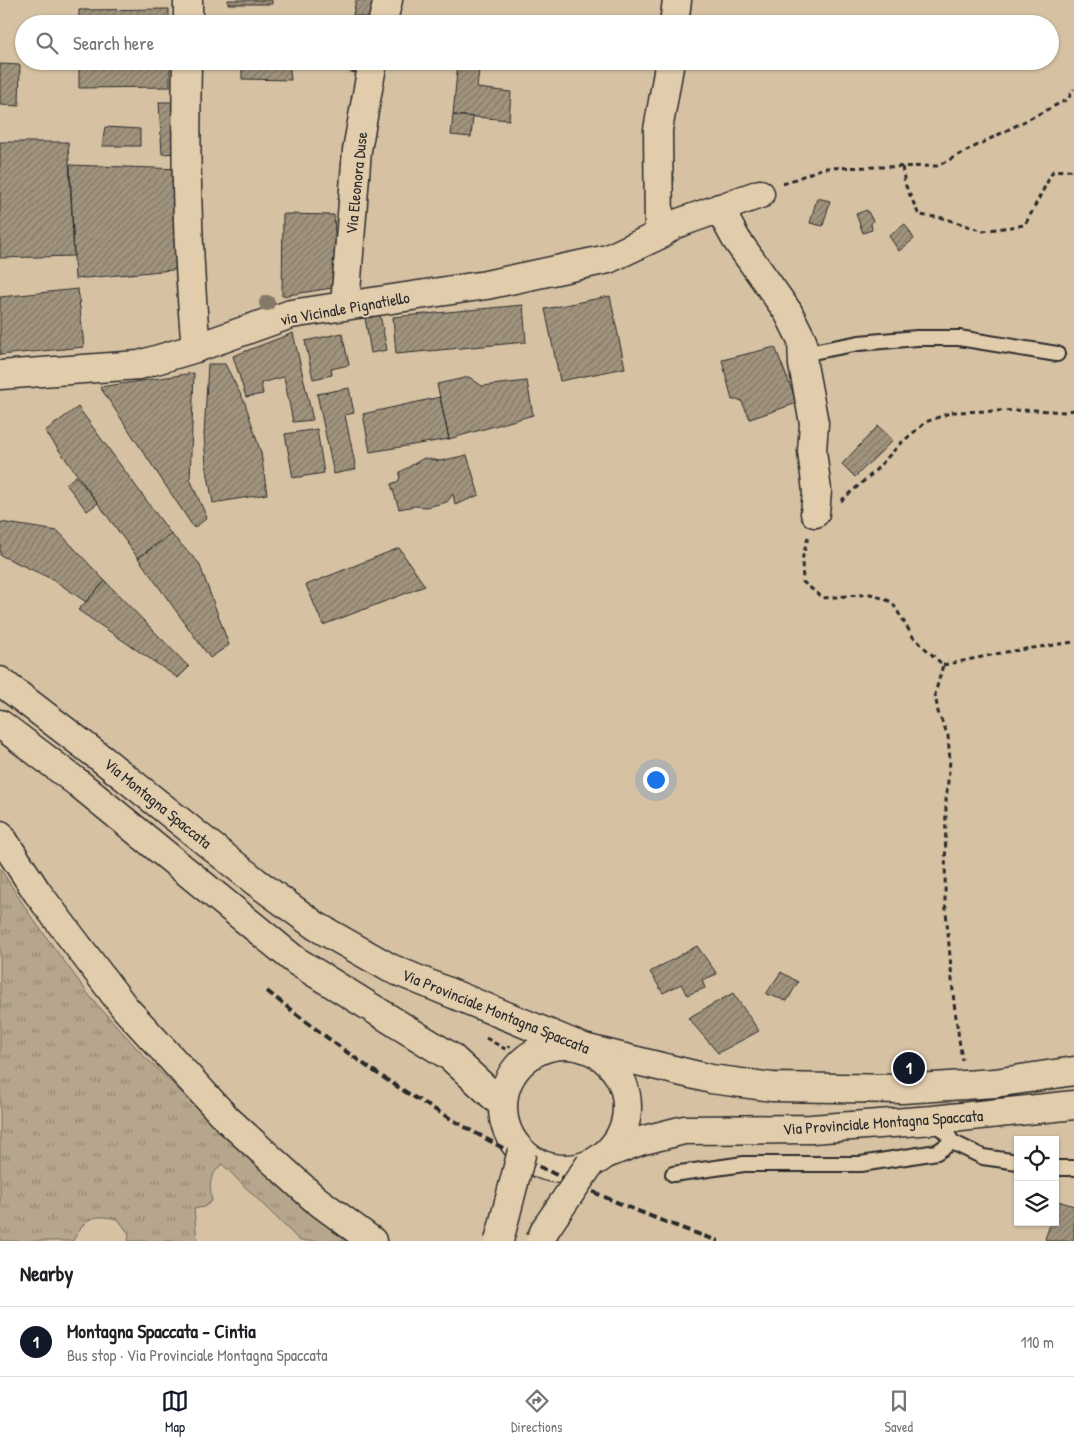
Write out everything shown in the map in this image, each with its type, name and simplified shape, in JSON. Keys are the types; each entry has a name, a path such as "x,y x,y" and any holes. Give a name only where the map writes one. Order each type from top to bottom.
{"main road":[{"path":"188,0 188,15"},
{"path":"384,15 388,0"},
{"path":"675,15 677,0"},
{"path":"187,70 186,185 189,270 196,348"},
{"name":"Via Eleonora Duse","path":"345,305 357,150 371,70"},
{"path":"659,235 658,130 668,70"},
{"name":"via Vicinale Pignatiello","path":"0,375 139,366 291,314 486,285 608,259 659,235 673,225 760,194"},
{"path":"719,208 736,240 788,312 802,340 803,365 814,423 812,451 817,491 815,507"},
{"name":"Via Montagna Spaccata","path":"0,681 102,759 256,882 316,926"},
{"path":"0,724 78,783 296,961 451,1057 503,1105"},
{"path":"0,835 37,892 125,1008 227,1119 315,1199 372,1241"},
{"name":"Via Provinciale Montagna Spaccata","path":"316,926 390,968 584,1048 711,1079 772,1087 883,1090 995,1082 1074,1072"},
{"path":"540,1241 546,1228 598,1159 618,1139 626,1122 627,1103 623,1085 614,1068 600,1056 584,1048 564,1045 546,1048 529,1056 515,1070 507,1086 503,1105 505,1122 511,1138 522,1151 537,1162 554,1168 572,1168 598,1159"},
{"name":"Via Provinciale Montagna Spaccata","path":"598,1159 640,1141 684,1130 797,1130 933,1120 1074,1105"},
{"path":"499,1241 522,1151"}],"lane":[{"path":"802,354 858,343 917,338 959,338 1057,354"},
{"path":"933,1120 948,1135 952,1142 984,1157 1014,1161"},
{"path":"673,1174 744,1164 861,1164 937,1152 952,1142"},
{"path":"1059,1168 1074,1168"}],"path":[{"path":"760,194 823,168 937,166 1068,99 1074,89"},
{"path":"902,167 905,184 919,215 943,218 984,231 1025,225 1053,171 1074,170"},
{"path":"943,665 914,637 892,602 871,594 823,598 803,582 802,560 815,507 843,501 900,444 926,422 952,412 1035,410 1064,412 1074,410"},
{"path":"943,665 1006,652 1074,642"},
{"path":"943,665 935,694 938,712 948,736 950,752 946,801 945,899 954,1003 962,1052"}],"green space":[{"path":"0,868 30,915 92,999 145,1057 225,1134 355,1241 300,1241 222,1164 212,1177 210,1189 212,1201 204,1207 194,1209 197,1241 128,1241 129,1234 118,1219 95,1217 86,1222 73,1241 0,1241"}],"building":[{"path":"228,0 272,0 272,4 228,4"},
{"path":"356,0 380,0 378,15 353,15"},
{"path":"169,9 169,15 79,15 79,10"},
{"path":"0,64 15,65 15,70 20,70 19,106 0,105"},
{"path":"79,70 170,70 170,87 79,88"},
{"path":"242,70 290,70 291,80 242,79"},
{"path":"344,70 363,70 362,75"},
{"path":"457,70 479,70 477,88 511,92 509,120 453,115"},
{"path":"159,102 176,102 178,153 162,154"},
{"path":"453,115 473,117 471,137 451,135"},
{"path":"105,127 140,129 140,146 102,146"},
{"path":"0,142 68,142 74,256 0,258"},
{"path":"70,165 181,169 183,269 75,279"},
{"path":"817,198 830,201 823,226 810,223"},
{"path":"867,210 873,221 871,223 872,230 863,233 856,214"},
{"path":"283,214 334,215 338,287 282,296"},
{"path":"905,224 914,239 899,251 889,236"},
{"path":"78,289 84,347 0,355 0,297"},
{"path":"610,296 625,368 560,381 545,309"},
{"path":"523,305 526,342 396,354 393,317"},
{"path":"380,315 387,350 371,353 365,318"},
{"path":"293,333 313,420 293,422 284,377 261,383 263,394 246,397 233,356"},
{"path":"342,333 349,365 331,369 332,375 313,379 305,341"},
{"path":"775,347 797,403 750,419 741,400 732,400 722,360"},
{"path":"208,364 225,364 245,403 261,453 267,494 213,503 206,465 204,435"},
{"path":"194,373 190,479 207,518 194,528 100,387"},
{"path":"469,377 482,386 527,381 533,415 449,439 437,384"},
{"path":"349,388 354,413 345,415 356,469 334,474 317,394"},
{"path":"440,397 449,439 370,452 363,414"},
{"path":"78,407 171,534 138,558 45,431"},
{"path":"878,426 893,440 855,477 842,464"},
{"path":"317,429 324,473 293,478 285,434"},
{"path":"467,455 479,495 455,505 453,494 447,502 427,507 415,506 399,509 391,484 399,481 400,472 424,458 440,461"},
{"path":"76,476 98,503 87,511 66,484"},
{"path":"0,522 58,531 105,581 86,602 54,580 0,555"},
{"path":"171,534 199,563 229,645 210,658 138,558"},
{"path":"399,548 425,586 323,625 306,585"},
{"path":"105,581 189,667 178,678 78,610"},
{"path":"697,946 717,974 702,980 705,988 687,995 681,984 663,993 650,972"},
{"path":"781,972 798,982 787,1001 766,994"},
{"path":"733,993 759,1031 718,1053 688,1018"},
{"path":"1059,1201 1074,1206 1074,1241 1050,1241 1045,1239 1050,1226 1059,1226"}],"railway":[{"path":"267,991 369,1068 412,1096 502,1148 608,1199 718,1241"}],"place":[{"name":"Montagna Spaccata - Cintia","path":"909,1068"}]}
